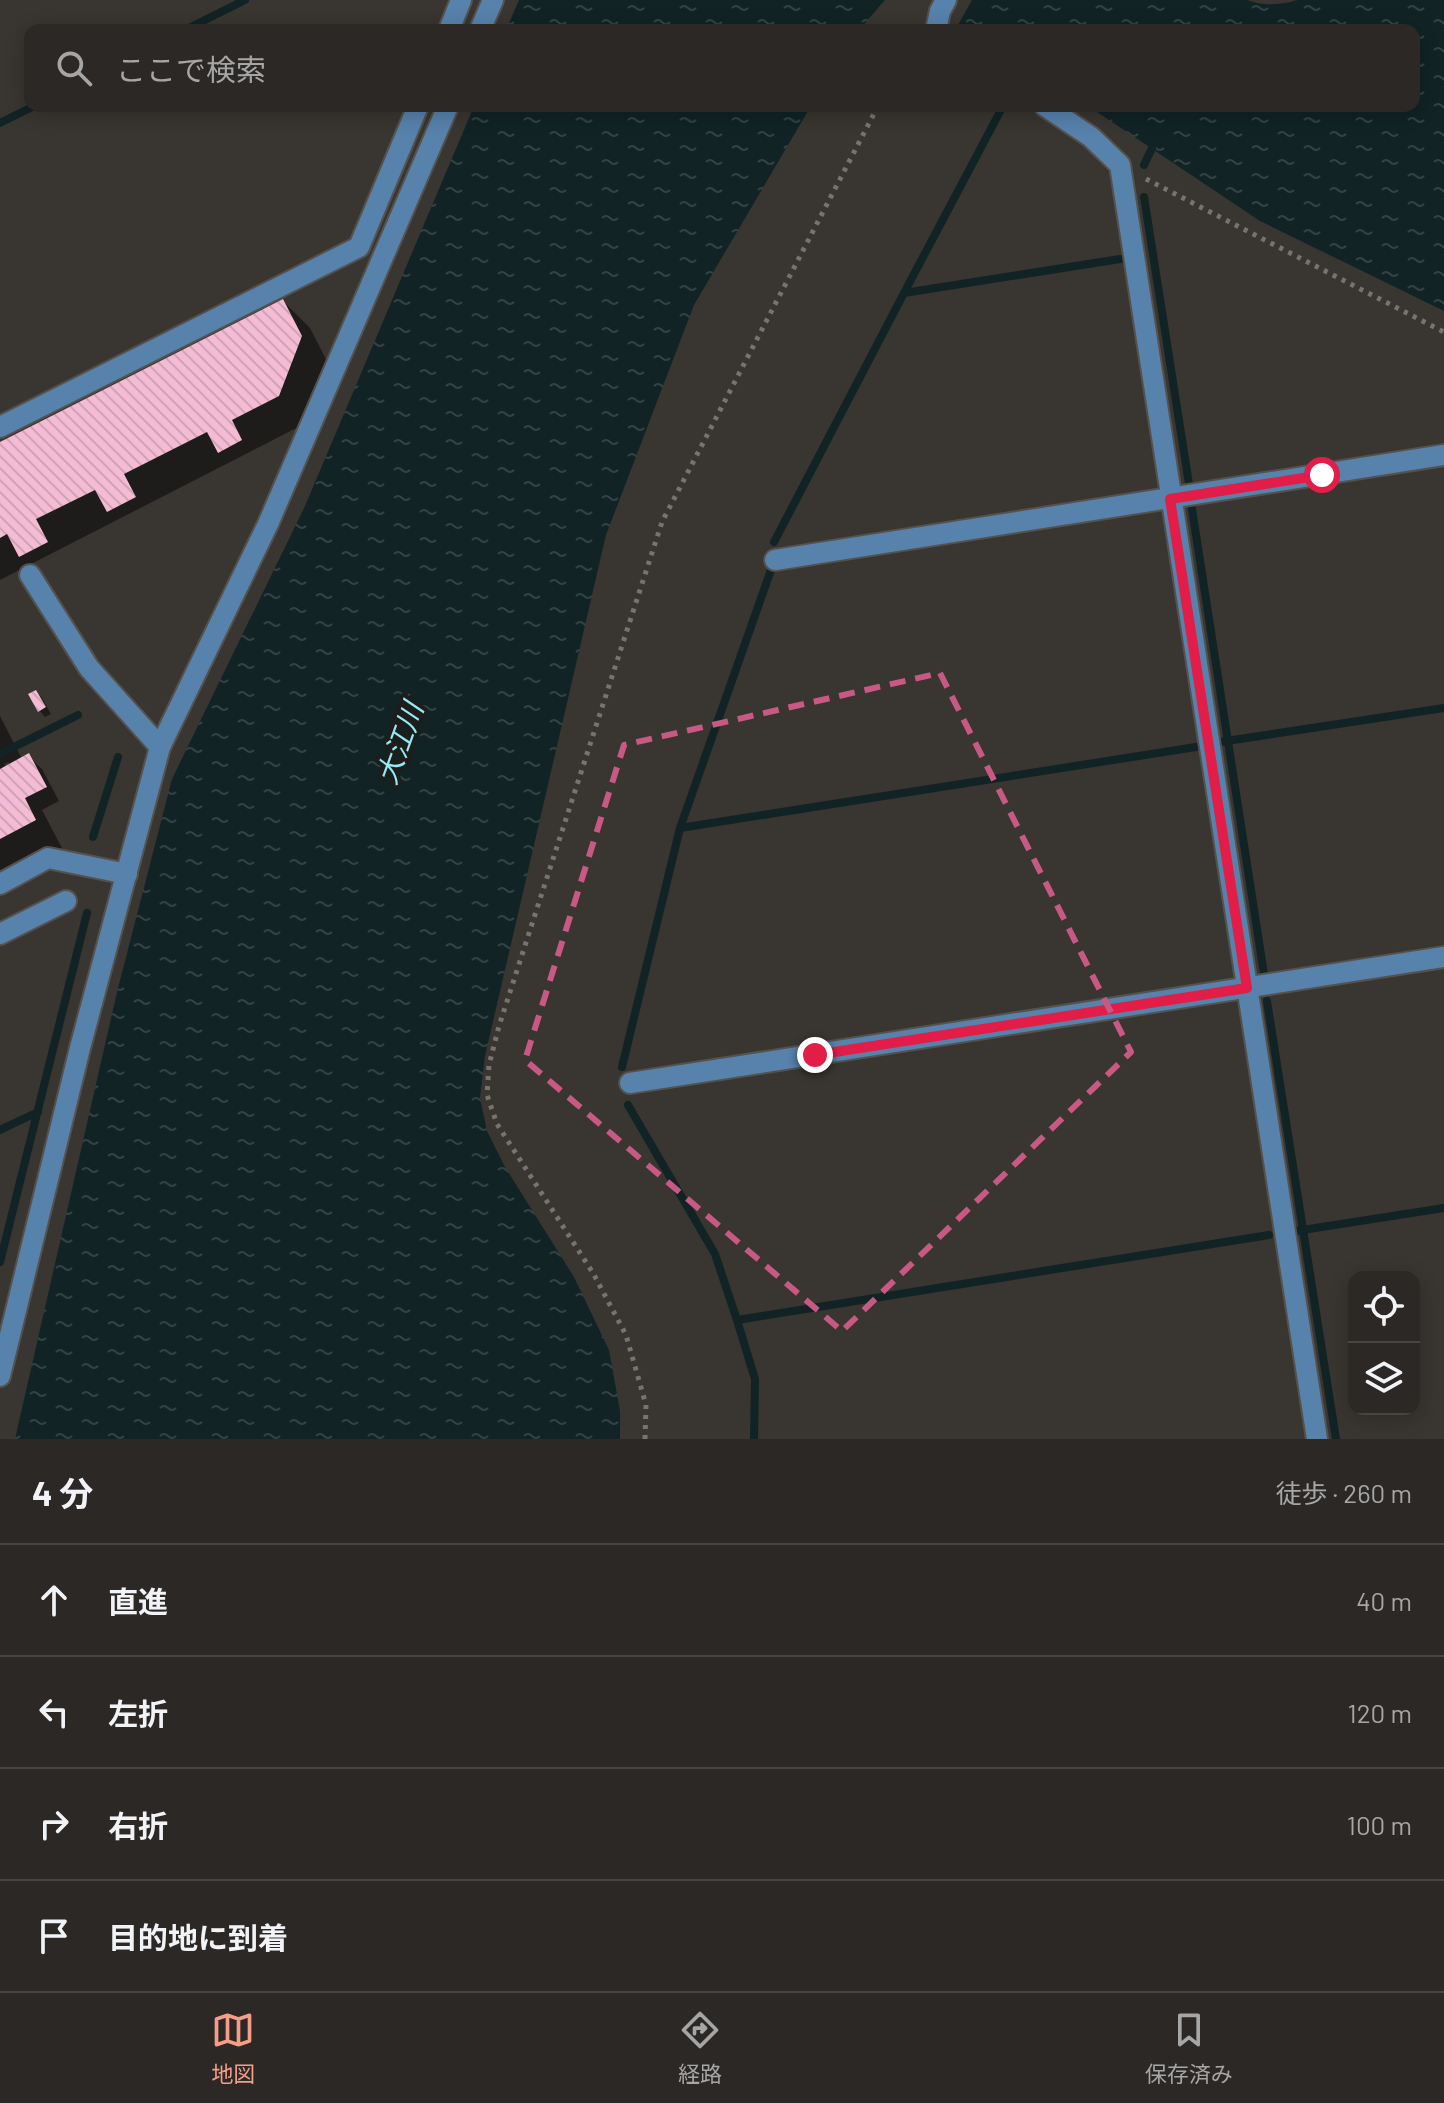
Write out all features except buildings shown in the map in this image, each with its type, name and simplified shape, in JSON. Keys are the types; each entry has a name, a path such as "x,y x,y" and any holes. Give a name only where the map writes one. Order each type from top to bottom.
{"street":[{"path":"451,24 461,0"},
{"path":"483,24 493,0"},
{"path":"937,24 946,0"},
{"path":"0,427 359,247 415,112"},
{"path":"0,1376 80,1048 160,747 268,524 445,112"},
{"path":"1054,112 1091,137 1120,165 1317,1439"},
{"path":"775,560 1444,455"},
{"path":"30,575 89,668 160,747"},
{"path":"0,884 48,858 127,874"},
{"path":"0,934 66,901"},
{"path":"630,1083 1444,957"}],"path":[{"path":"645,1439 646,1405 626,1335 593,1273 497,1124 487,1095 489,1065 662,522 875,112"},
{"path":"1120,165 1444,332"}],"highlighted area":[{"path":"940,673 1131,1052 842,1331 525,1060 624,745"}],"water":[{"path":"519,0 885,0 864,24 509,24"},
{"path":"972,0 1247,0 1272,4 1297,0 1444,0 1444,311 1260,221 1097,112 1420,112 1420,24 959,24"},
{"name":"大江川","path":"471,112 807,112 694,305 606,535 485,1056 480,1098 487,1131 505,1167 574,1277 609,1350 620,1411 620,1439 15,1439 117,992 172,779 305,506"}],"waterway":[{"path":"197,24 245,0"},
{"path":"0,123 24,111"},
{"path":"904,293 1000,112"},
{"path":"1144,165 1152,148"},
{"path":"1144,197 1189,484"},
{"path":"774,542 904,293 1120,259"},
{"path":"1192,509 1264,974"},
{"path":"680,828 771,570"},
{"path":"1220,742 1444,708"},
{"path":"0,754 78,715"},
{"path":"622,1067 680,828 1196,747"},
{"path":"93,837 118,757"},
{"path":"0,1262 87,913"},
{"path":"1267,1001 1336,1439"},
{"path":"628,1105 715,1254 737,1320 1269,1235"},
{"path":"0,1130 38,1112"},
{"path":"1296,1231 1444,1208"},
{"path":"737,1320 755,1379 754,1439"}],"route":[{"path":"815,1055 1247,988 1170,499 1322,475"}]}
